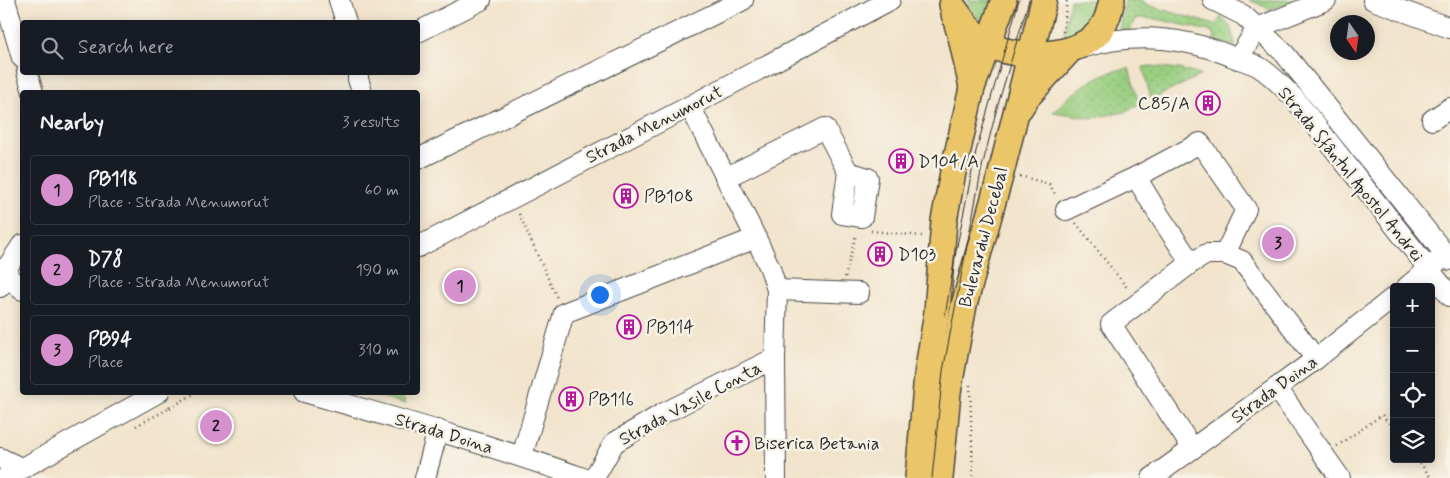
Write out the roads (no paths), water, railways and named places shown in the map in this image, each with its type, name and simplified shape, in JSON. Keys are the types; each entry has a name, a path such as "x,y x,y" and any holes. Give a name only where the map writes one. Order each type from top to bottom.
{"main road":[{"name":"Bulevardul Decebal","path":"935,477 926,383 937,312 944,221 972,88 1004,0"},
{"name":"Bulevardul Decebal","path":"935,477 956,342 1044,0"},
{"path":"1016,114 1027,97 1069,51 1092,39 1098,33 1106,22 1112,0"},
{"path":"951,3 973,33 988,44 1004,50 1031,54 1069,51"},
{"path":"951,3 961,37 972,88"}],"street":[{"path":"5,0 20,51"},
{"path":"339,0 345,20"},
{"path":"420,31 481,0"},
{"path":"420,158 742,0"},
{"name":"Strada Menumorut","path":"420,246 890,0"},
{"name":"Strada Sfântul Apostol Andrei","path":"1213,0 1243,15 1284,53 1449,256"},
{"path":"1238,59 1257,28 1326,0"},
{"path":"1373,0 1450,28"},
{"name":"Strada Sfântul Apostol Andrei","path":"1069,51 1107,41 1141,38 1174,40 1206,46 1259,67 1274,78 1294,98 1450,296"},
{"path":"28,75 32,90"},
{"path":"358,75 361,90"},
{"name":"Strada Vasile Conta","path":"690,106 756,238 770,268 777,290 774,358 776,478"},
{"path":"1432,120 1450,108"},
{"path":"727,177 825,128 848,172 842,214 858,223"},
{"path":"1066,210 1136,177 1200,143 1246,209 1225,254"},
{"path":"1136,177 1192,263"},
{"path":"522,456 564,313 756,238"},
{"path":"20,248 2,277 20,289"},
{"path":"1192,448 1111,324 1192,263 1207,254 1225,254 1242,262 1316,359"},
{"path":"1412,283 1449,256"},
{"path":"777,290 850,293"},
{"name":"Strada Doina","path":"1152,478 1316,359 1390,300"},
{"name":"Strada Vasile Conta","path":"594,478 614,443 662,414 774,358"},
{"path":"1277,388 1340,478"},
{"name":"Strada Doina","path":"315,395 438,430 522,456 583,478"},
{"path":"0,458 13,473 149,397"},
{"path":"425,478 438,430"}],"tram line":[{"path":"945,316 976,151 1019,0"},
{"path":"932,478 943,371 982,167 997,108 1029,0"}],"place":[{"name":"C85/A","path":"1208,103"},
{"name":"D104/A","path":"901,161"},
{"name":"PB108","path":"626,196"},
{"name":"PB94","path":"1278,243"},
{"name":"D103","path":"880,254"},
{"name":"PB118","path":"460,286"},
{"name":"PB114","path":"629,327"},
{"name":"PB116","path":"571,399"},
{"name":"D78","path":"216,426"},
{"name":"Biserica Betania","path":"737,443"}]}
